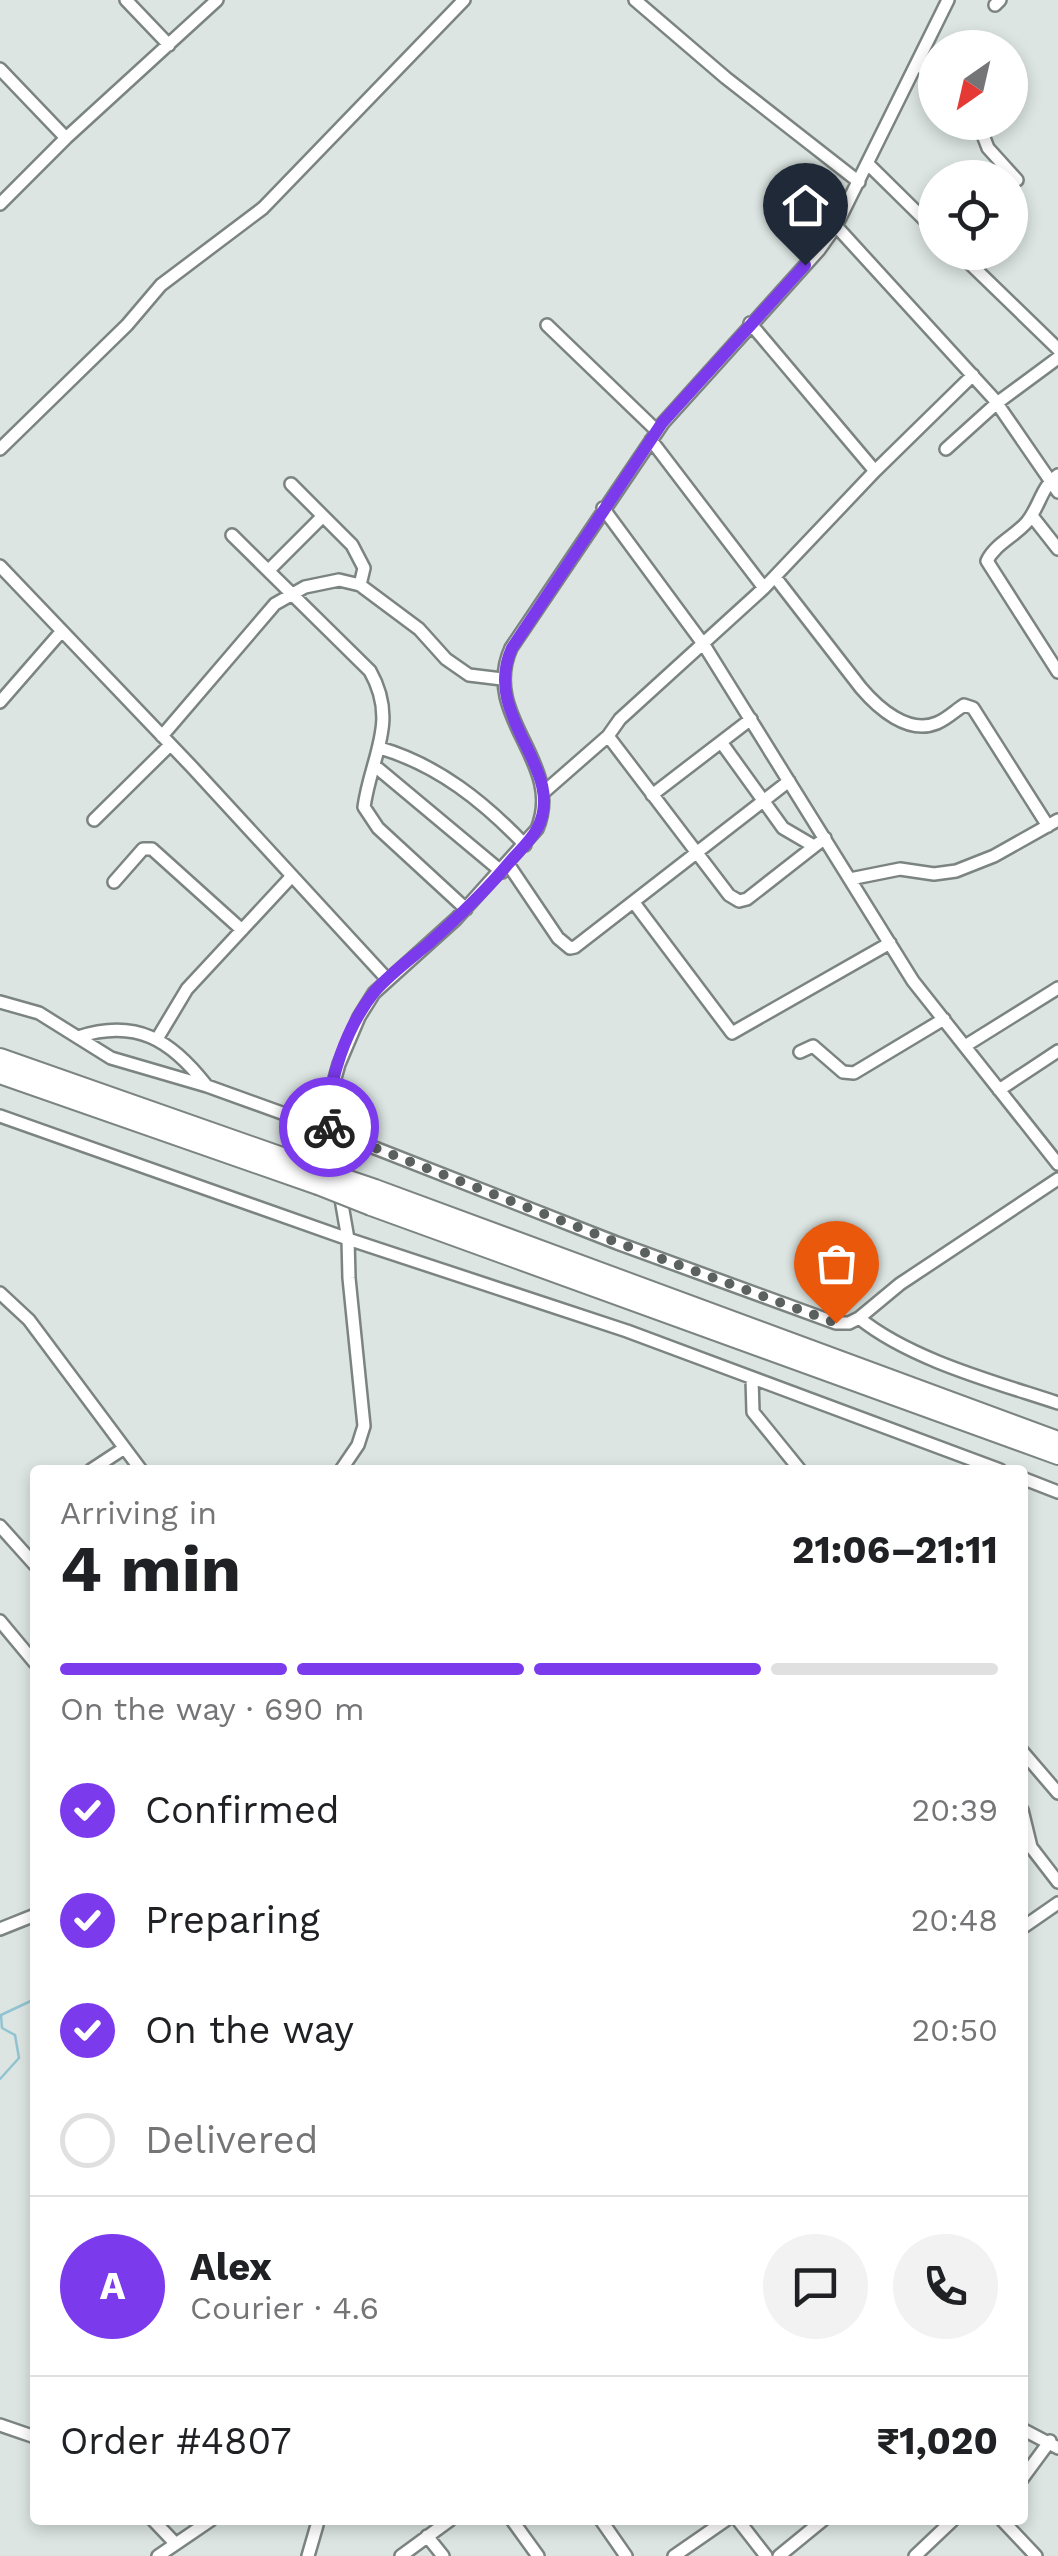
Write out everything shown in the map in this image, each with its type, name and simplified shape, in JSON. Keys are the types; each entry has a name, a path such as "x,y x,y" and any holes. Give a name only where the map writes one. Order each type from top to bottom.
{"highway":[{"path":"0,1058 1058,1455"},
{"path":"0,1074 320,1178"},
{"path":"373,1198 1058,1441"}],"street":[{"path":"126,0 169,45"},
{"path":"0,204 217,0"},
{"path":"0,449 127,325 161,285 263,208 464,0"},
{"path":"635,0 726,78 859,182"},
{"path":"344,1465 358,1445 364,1426 348,1239 329,1130 330,1096 345,1047 359,1017 388,979 466,909 505,868 541,820 544,792 511,714 502,679 512,648 654,435 836,226 948,0"},
{"path":"0,69 66,138"},
{"path":"985,140 999,160"},
{"path":"868,164 918,213"},
{"path":"836,226 974,375 1055,482 1021,530 992,552 987,564 1058,672"},
{"path":"977,270 1058,349"},
{"path":"750,323 875,471"},
{"path":"547,325 654,435 764,588"},
{"path":"946,449 1058,358"},
{"path":"544,792 775,578 875,471 974,375"},
{"path":"291,484 360,557 364,568 360,585"},
{"path":"603,508 704,645 789,781 818,842 850,880 944,1020 1058,1164"},
{"path":"269,570 324,516"},
{"path":"1032,516 1058,549"},
{"path":"232,534 370,670 380,688 384,709 380,748 364,807 368,816 466,909"},
{"path":"0,566 388,979"},
{"path":"775,578 861,688 893,717 926,725 964,705 973,708 1053,823 994,856 956,871 934,874 900,869 850,880"},
{"path":"94,820 166,740 256,624 293,592 338,580 360,585 418,629 455,666 480,679 502,679"},
{"path":"0,702 62,632"},
{"path":"652,795 751,720"},
{"path":"608,736 729,895 742,901 818,842"},
{"path":"722,742 782,828 818,842"},
{"path":"380,748 442,775 489,810 524,845"},
{"path":"376,766 505,868 558,938 570,948 635,904 789,781"},
{"path":"114,882 143,850 152,849 242,930"},
{"path":"157,1039 187,989 292,876"},
{"path":"635,904 732,1033 890,943"},
{"path":"965,1046 1058,988"},
{"path":"0,1002 39,1014 110,1058 207,1086 329,1130 836,1323 859,1318 900,1284 1058,1179"},
{"path":"800,1052 813,1046 844,1072 854,1073 944,1020"},
{"path":"78,1037 105,1028 157,1039 186,1059 207,1086"},
{"path":"999,1090 1058,1051"},
{"path":"0,1116 348,1239 627,1331 987,1465"},
{"path":"0,1293 30,1320 136,1465"},
{"path":"859,1318 879,1334 914,1350 1058,1403"},
{"path":"752,1378 753,1412 796,1465"},
{"path":"99,1465 123,1449"},
{"path":"1028,1480 1058,1492"},
{"path":"0,1526 30,1559"},
{"path":"0,1621 30,1657"},
{"path":"1028,1758 1058,1793"},
{"path":"1028,1835 1031,1847 1058,1882"},
{"path":"1028,1924 1058,1902"},
{"path":"0,1929 30,1917"},
{"path":"0,2425 30,2435"},
{"path":"1028,2432 1054,2445 1028,2473"},
{"path":"159,2525 174,2542"},
{"path":"158,2556 203,2525"},
{"path":"308,2556 318,2525"},
{"path":"401,2556 443,2525"},
{"path":"516,2525 534,2551 518,2556"},
{"path":"604,2525 626,2556"},
{"path":"676,2555 719,2525"},
{"path":"742,2525 766,2556"},
{"path":"780,2556 817,2525"},
{"path":"915,2556 948,2525"},
{"path":"1007,2525 1036,2556"},
{"path":"427,2536 443,2556"}],"waterway":[{"path":"0,2079 19,2058 15,2035 2,2028 1,2015 30,2001"}],"way so far":[{"path":"329,1127 616,1242 836,1323"}],"route":[{"path":"329,1127 330,1096 339,1064 374,993 456,919 538,829 544,792 504,693 502,679 512,648 662,423 805,265"}]}
